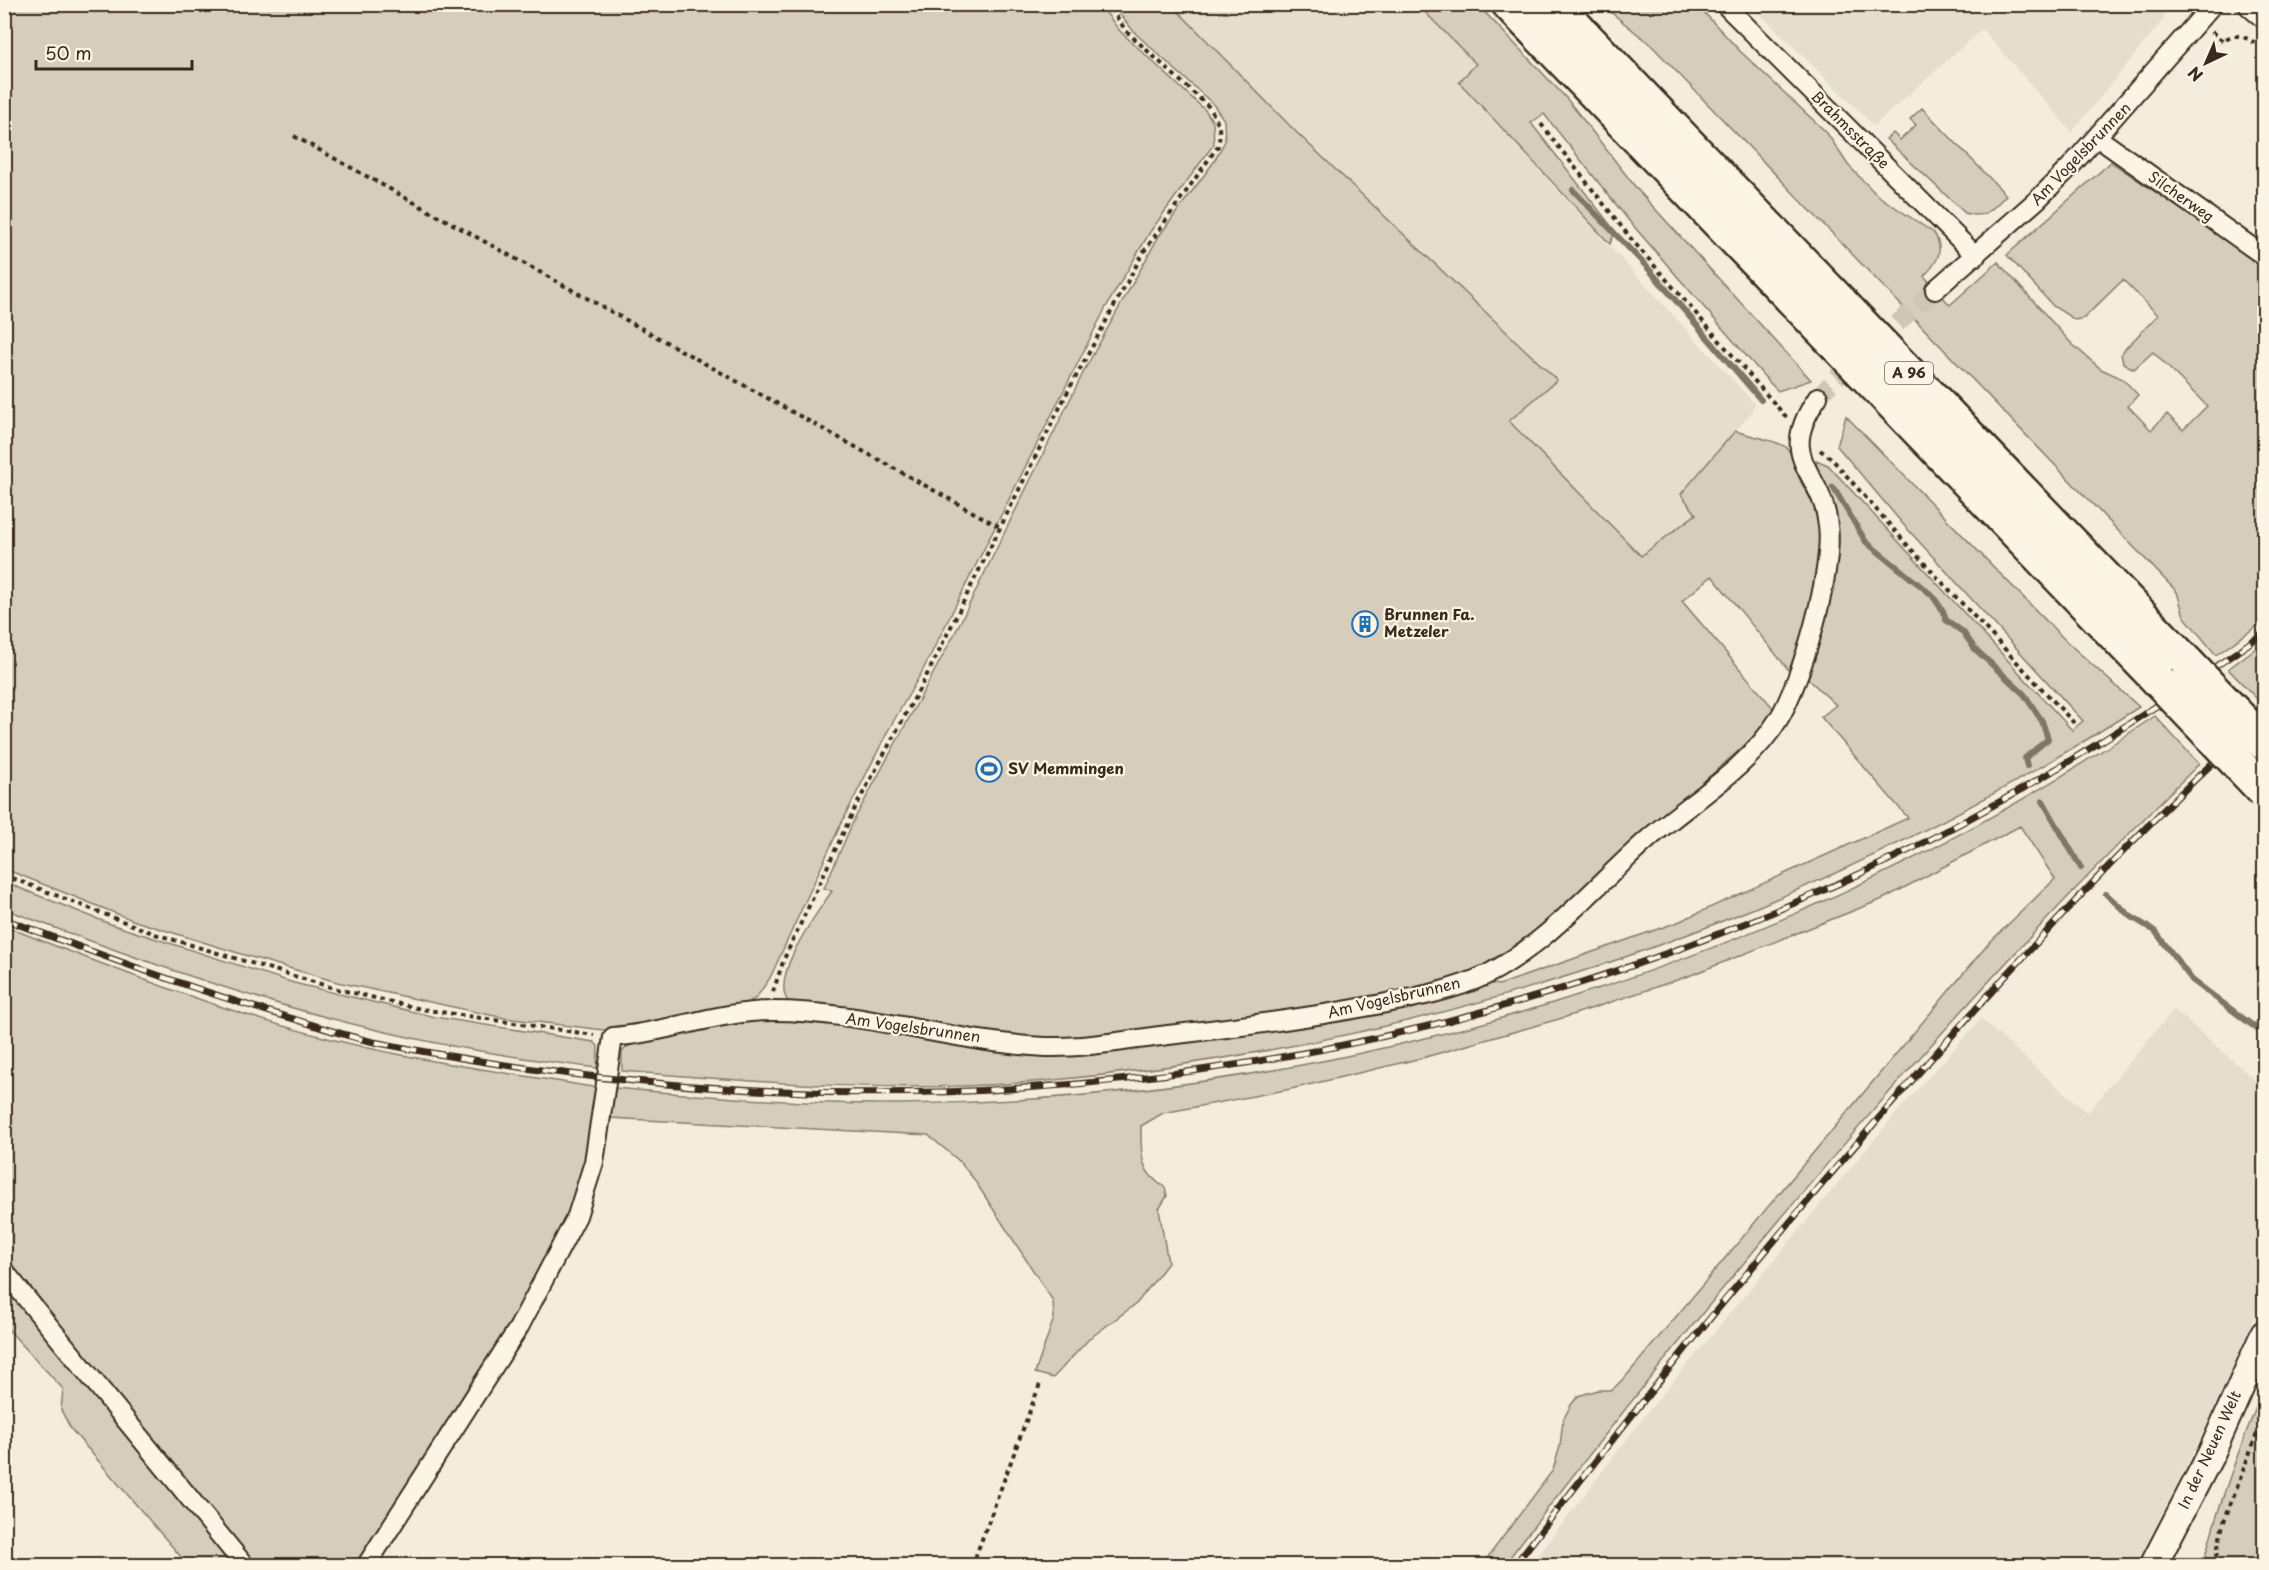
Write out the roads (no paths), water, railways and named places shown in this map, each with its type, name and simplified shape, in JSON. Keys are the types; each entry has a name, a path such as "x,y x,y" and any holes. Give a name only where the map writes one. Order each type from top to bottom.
{"highway":[{"name":"A 96","path":"1509,4 2265,791"},
{"name":"A 96","path":"1554,4 2265,743"}],"street":[{"name":"Brahmsstraße","path":"1724,4 1976,256"},
{"name":"Am Vogelsbrunnen","path":"1935,290 2038,199 2098,138 2213,4"},
{"path":"2252,4 2265,14"},
{"name":"Silcherweg","path":"2098,138 2265,256"},
{"name":"Am Vogelsbrunnen","path":"366,1566 514,1335 541,1290 578,1216 594,1162 613,1036 744,1013 771,1011 819,1014 1033,1046 1070,1046 1237,1027 1340,1012 1438,991 1487,974 1518,954 1551,928 1670,820 1731,771 1776,723 1790,697 1809,643 1827,555 1826,514 1801,460 1799,446 1803,423 1818,397"},
{"path":"4,1272 245,1566"},
{"name":"In der Neuen Welt","path":"2153,1566 2211,1454 2265,1334"}],"waterway":[{"path":"1573,190 1647,267 1761,400"},
{"path":"1833,487 1866,542 1932,595 1946,620 1963,632 1975,649 2024,694 2042,721 2048,739 2025,758 2027,766"},
{"path":"2043,801 2081,868"},
{"path":"2106,894 2130,916 2155,931 2192,980 2264,1034"}],"tunnel":[{"path":"1818,397 1843,371 1935,290"}],"railway":[{"path":"4,919 180,983 356,1038 567,1073 754,1090 940,1092 1124,1080 1306,1052 1487,1011 1665,954 1842,882 1952,828 2111,735 2264,633"},
{"path":"1514,1566 1662,1377 1893,1101 2054,924 2137,837 2264,714"}],"place":[{"name":"Brunnen Fa. Metzeler","path":"1365,624"},
{"name":"SV Memmingen","path":"989,769"}]}
